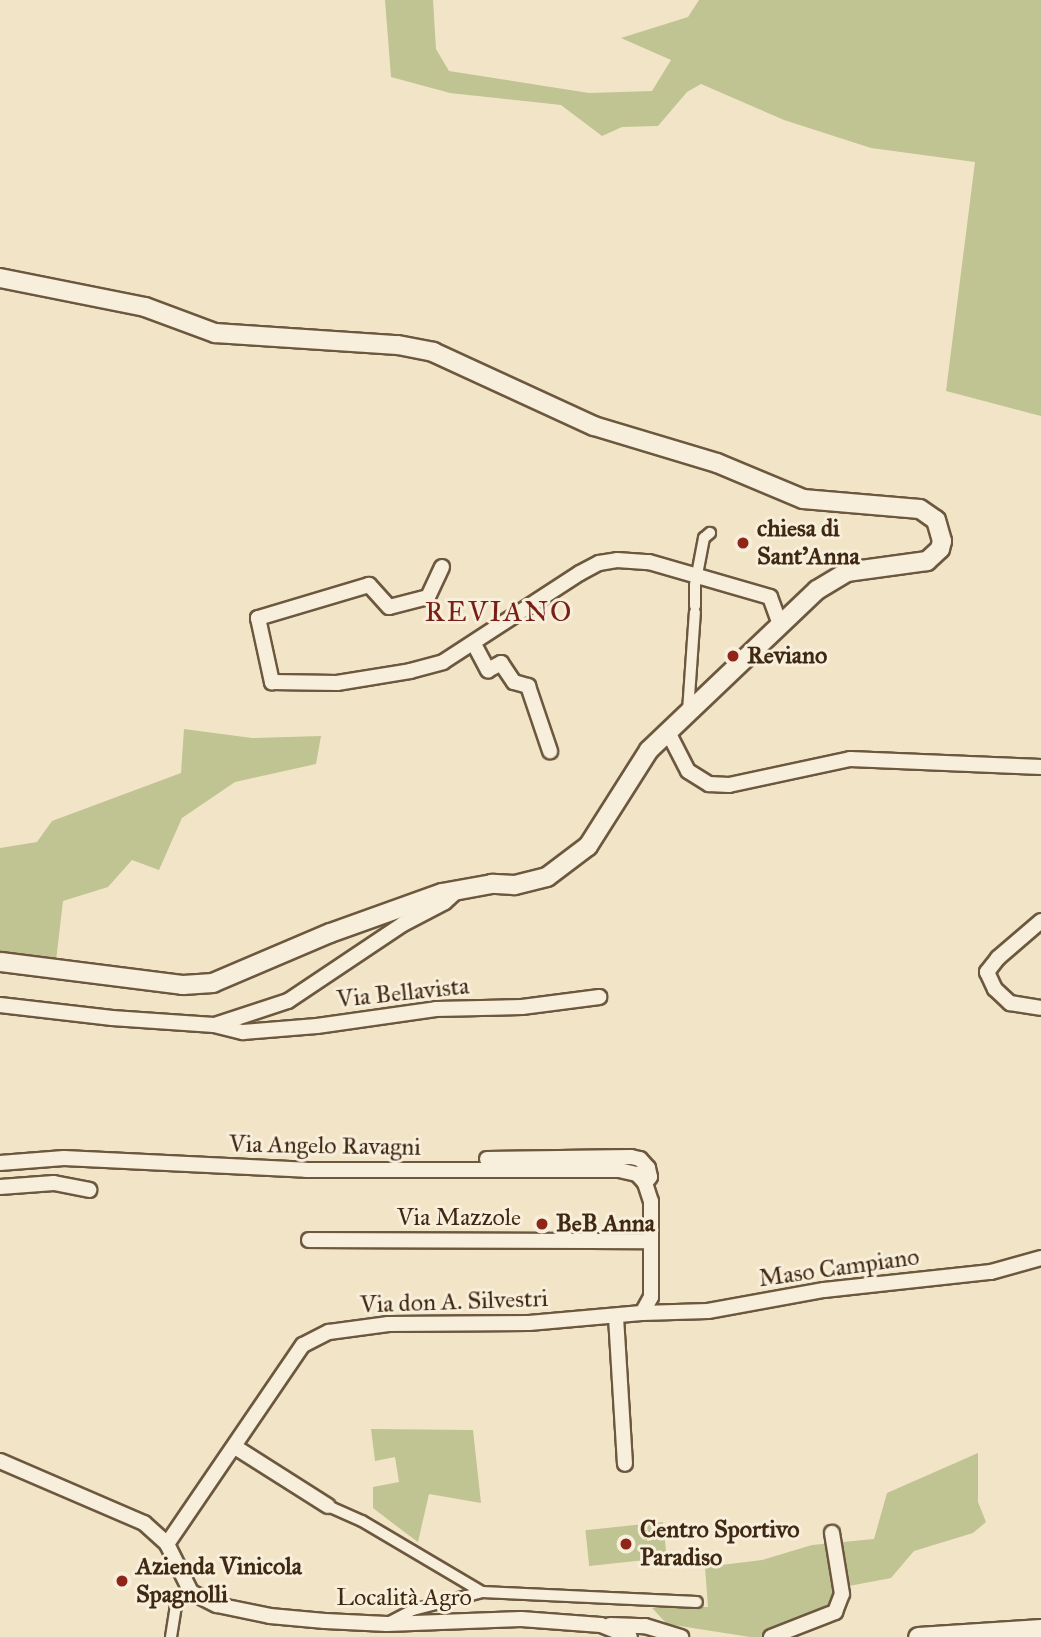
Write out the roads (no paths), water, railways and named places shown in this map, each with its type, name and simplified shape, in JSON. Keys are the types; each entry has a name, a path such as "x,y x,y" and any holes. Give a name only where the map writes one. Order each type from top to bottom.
{"main road":[{"path":"918,1637 1041,1629"}],"street":[{"path":"0,278 145,307 215,333 398,345 433,352 594,426 718,463 803,499 909,506 929,513 936,520 940,531 940,549 927,561 847,572 817,590 649,750 588,846 547,877 513,885 492,884 457,891 330,933 213,983 183,985 0,962"},
{"path":"688,711 696,577 704,538 710,533"},
{"path":"442,567 428,597 389,607 369,585 258,618 272,682 337,683 410,671 443,662 599,563 617,560 649,562 771,597 780,624"},
{"path":"474,644 488,670 501,663 514,682 528,686 550,751"},
{"path":"668,732 688,771 709,784 729,785 850,759 1041,767"},
{"name":"Via Bellavista","path":"214,1025 288,1001 402,924 444,902 457,891"},
{"path":"1041,922 998,958 987,972 995,989 1010,1003 1041,1008"},
{"name":"Via Bellavista","path":"0,1005 112,1018 214,1025 243,1032 317,1026 436,1009 522,1007 599,997"},
{"name":"Via Angelo Ravagni","path":"0,1163 64,1158 306,1170 619,1170 637,1174 645,1183"},
{"path":"487,1159 640,1159 648,1168 650,1177 645,1183 651,1200 650,1297 642,1313"},
{"path":"0,1187 54,1183 89,1190"},
{"name":"Via Mazzole","path":"309,1240 651,1241"},
{"name":"Maso Campiano","path":"642,1313 708,1311 824,1290 991,1272 1041,1258"},
{"name":"Via don A. Silvestri","path":"167,1545 303,1345 329,1332 388,1324 529,1323 642,1313"},
{"path":"616,1317 625,1464"},
{"path":"235,1447 328,1506 362,1521 482,1592"},
{"path":"0,1461 126,1513 154,1530 167,1545 191,1592 182,1596 176,1604 171,1637"},
{"path":"771,1637 835,1612 842,1594 832,1533"},
{"name":"Località Agro","path":"191,1592 217,1605 270,1616 387,1624 521,1619 601,1625 630,1637"},
{"path":"387,1624 413,1610 482,1592 697,1602"},
{"path":"601,1625 645,1626 681,1637"}],"place":[{"name":"chiesa di Sant'Anna","path":"743,543"},
{"name":"Reviano","path":"733,656"},
{"name":"BeB Anna","path":"542,1224"},
{"name":"Centro Sportivo Paradiso","path":"626,1544"},
{"name":"Azienda Vinicola Spagnolli","path":"122,1581"}],"district":[{"name":"REVIANO","path":"499,612"}]}
